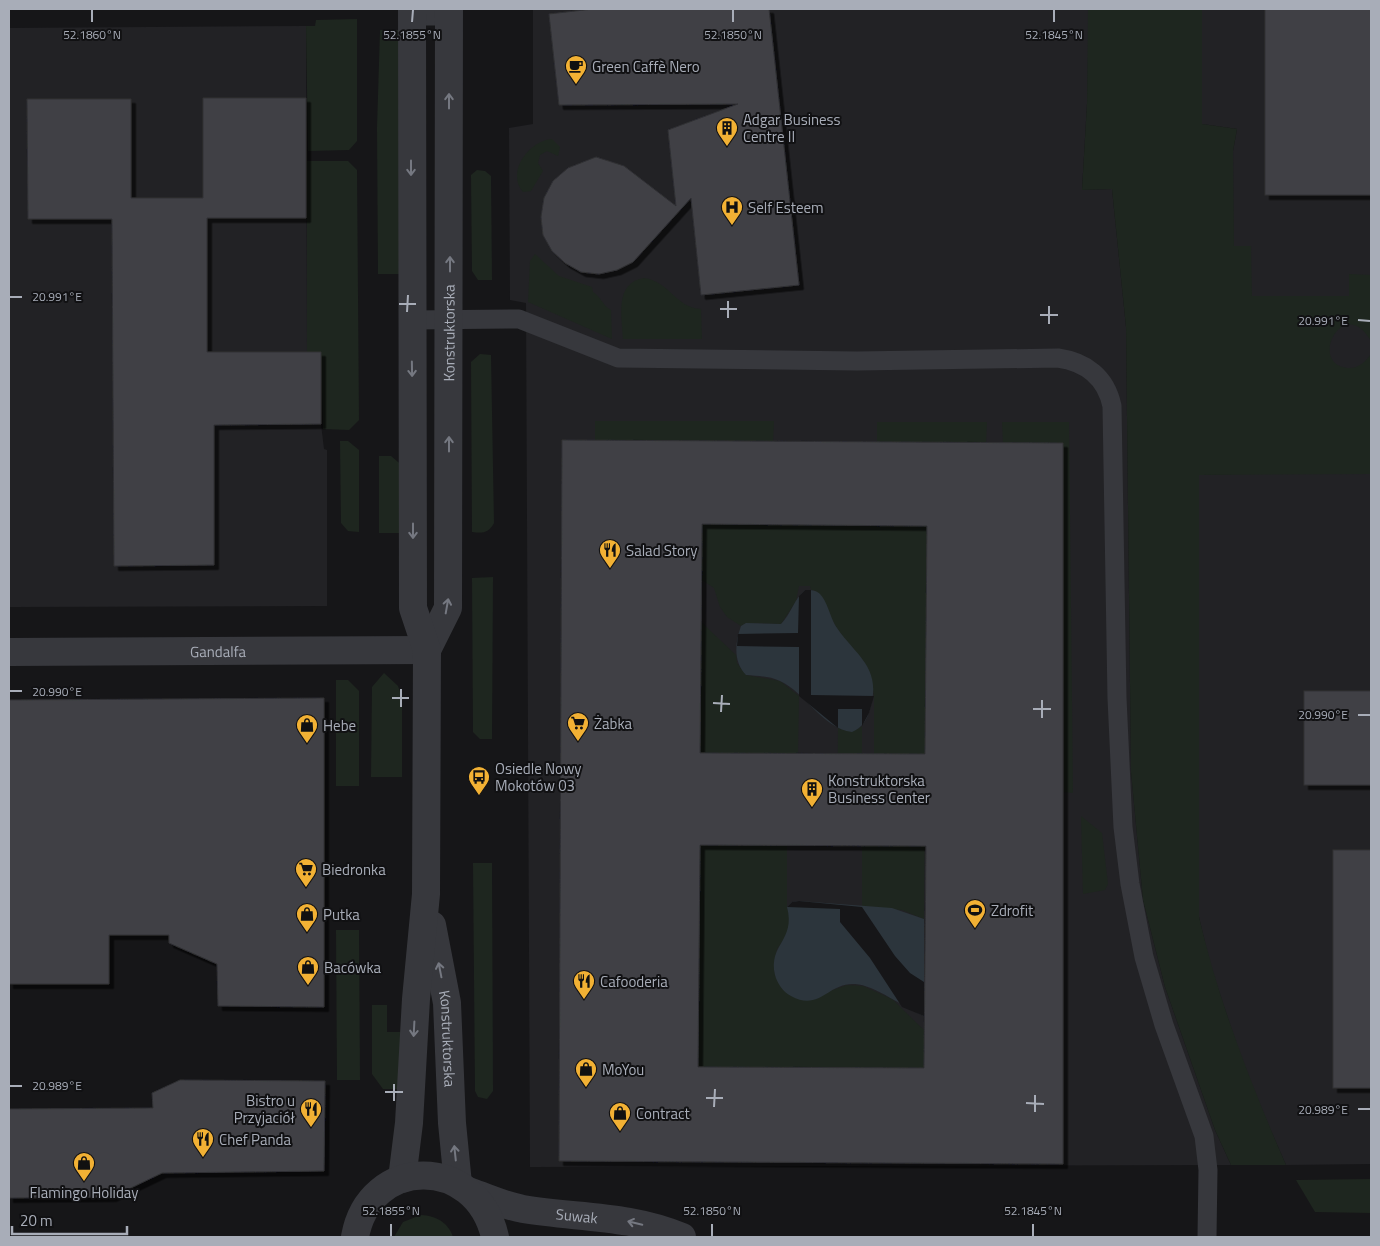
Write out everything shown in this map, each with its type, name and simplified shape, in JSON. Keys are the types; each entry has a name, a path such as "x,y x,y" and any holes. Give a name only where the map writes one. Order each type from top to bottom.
{"street":[{"name":"Konstruktorska","path":"402,1179 410,1116 416,999 426,894 426,650 413,608 412,12"},
{"name":"Konstruktorska","path":"426,650 448,608 450,320 449,12"},
{"name":"Gandalfa","path":"9,652 426,650"},
{"name":"Konstruktorska","path":"426,894 447,1003 452,1123 465,1188"},
{"name":"Suwak","path":"402,1179 420,1176 440,1177 521,1208 616,1219 682,1237"},
{"path":"355,1237 364,1210 371,1200 380,1192 402,1179"},
{"path":"465,1188 487,1213 495,1237"}],"lane":[{"path":"412,12 449,12"},
{"path":"412,320 519,320 618,358 857,361 1058,358 1075,360 1087,366 1106,385 1112,406 1119,769 1130,884 1144,957 1164,1025 1204,1136 1208,1170 1208,1237"}],"shaded area":[{"path":"533,9 1089,9 1087,104 1082,190 1112,189 1126,327 1131,771 1143,900 1165,987 1215,1130 1231,1165 530,1167 526,303 510,300 509,128 533,124"},
{"path":"1088,9 1202,9 1202,124 1237,129 1233,151 1234,246 1251,246 1252,296 1349,296 1349,274 1371,275 1371,341 1360,328 1350,324 1340,328 1330,346 1331,356 1337,365 1350,368 1357,367 1363,363 1371,353 1371,474 1199,475 1199,917 1226,1012 1260,1104 1286,1165 1231,1165 1215,1130 1165,987 1143,900 1131,772 1126,327 1112,189 1082,190 1087,104"},
{"path":"1202,9 1371,9 1371,1164 1286,1165 1247,1076 1210,964 1199,917 1199,475 1234,474 1233,151 1237,129 1202,124"},
{"path":"357,19 357,141 349,150 308,151 306,26 315,26 316,20"},
{"path":"306,26 307,351 321,352 321,424 324,449 327,450 327,606 9,607 9,28"},
{"path":"380,30 400,30 399,274 378,274 377,128"},
{"path":"552,139 560,147 558,156 547,151 540,155 538,163 543,171 531,191 523,192 518,184 517,176 518,167 522,159 535,145"},
{"path":"307,161 348,161 357,170 359,420 349,430 323,429 321,352 307,352"},
{"path":"477,170 485,171 491,176 492,280 478,280 472,271 471,175"},
{"path":"535,254 559,276 592,287 593,292 611,310 612,339 528,302 530,261"},
{"path":"644,278 660,284 692,308 701,309 702,339 623,339 621,311 624,293 634,281"},
{"path":"480,354 491,355 494,523 487,531 479,533 472,532 471,362"},
{"path":"595,421 774,421 773,441 595,440"},
{"path":"877,422 987,422 986,443 877,442"},
{"path":"1002,422 1069,422 1073,793 1064,792 1063,443 1003,443"},
{"path":"340,441 348,441 359,450 359,532 348,531 341,523"},
{"path":"379,456 391,456 405,468 405,533 379,533"},
{"path":"702,524 927,526 924,919 902,910 862,907 862,833 874,833 874,696 868,671 864,663 835,625 816,591 811,590 810,586 799,586 796,601 781,624 746,623 741,626 727,617 720,607 714,588 702,580"},
{"path":"493,577 492,739 480,739 473,732 472,578"},
{"path":"805,590 815,591 822,597 835,625 870,671 873,682 873,694 870,709 864,723 852,732 832,724 798,693 780,681 763,676 746,675 737,658 737,639 741,626 746,623 781,624"},
{"path":"701,622 736,655 737,663 746,675 780,681 799,696 798,753 700,753"},
{"path":"384,673 398,686 402,697 402,777 371,777 372,687"},
{"path":"336,680 348,680 359,691 359,786 336,786"},
{"path":"862,726 862,822 852,822 851,846 837,846 838,728 850,731"},
{"path":"1081,816 1102,833 1108,884 1105,890 1083,894"},
{"path":"700,845 787,846 787,907 791,920 789,932 777,949 774,964 775,976 830,991 847,985 863,986 892,999 924,1030 924,1068 698,1067"},
{"path":"473,863 492,863 493,1091 487,1099 478,1097 475,1091"},
{"path":"792,902 892,908 924,919 924,1016 863,985 855,984 838,987 817,999 809,1001 801,1000 785,992 775,975 775,956 788,928 787,907"},
{"path":"336,930 359,930 360,1080 337,1080"},
{"path":"372,1005 387,1005 387,1032 401,1032 398,1089 383,1089 372,1074"},
{"path":"1371,1179 1371,1213 1315,1212 1296,1180"},
{"path":"421,1215 441,1221 448,1227 453,1237 394,1237 403,1222"}],"pier":[{"path":"805,590 811,590 811,695 874,696 869,713 862,726 862,709 838,709 838,728 799,696 799,647 737,646 738,634 798,633 799,596"},
{"path":"792,902 862,907 895,956 910,973 924,982 924,1016 902,1007 870,958 840,922 840,909 787,907"}],"building":[{"name":"Adgar Business Centre II","path":"593,9 769,9 799,285 701,295 691,198 633,262 617,270 599,274 581,272 565,263 552,251 543,235 541,217 544,198 553,181 568,168 596,157 624,166 676,206 668,130 738,104 559,105 549,14"},
{"path":"1265,9 1371,9 1371,195 1265,195"},
{"path":"203,98 306,98 306,218 207,218 207,352 321,352 321,424 214,425 214,565 114,566 112,219 28,219 27,99 131,99 131,198 203,198"},
{"name":"Konstruktorska Business Center","path":"562,440 1063,443 1063,1164 559,1161","holes":["702,524 927,526 925,754 700,753","700,845 926,846 924,1068 698,1067"]},
{"path":"1304,691 1371,691 1371,785 1304,785"},
{"path":"324,698 324,1007 218,1006 217,964 169,943 169,935 109,935 109,984 9,984 9,700"},
{"path":"1333,850 1371,850 1371,1088 1333,1088"},
{"path":"180,1080 325,1081 324,1171 162,1173 112,1197 9,1198 9,1109 153,1108 152,1093"}],"place":[{"name":"Green Caffè Nero","path":"576,85"},
{"name":"Adgar Business Centre II","path":"727,147"},
{"name":"Self Esteem","path":"732,226"},
{"name":"Salad Story","path":"610,569"},
{"name":"Żabka","path":"578,742"},
{"name":"Hebe","path":"307,744"},
{"name":"Osiedle Nowy Mokotów 03","path":"479,796"},
{"name":"Konstruktorska Business Center","path":"812,808"},
{"name":"Biedronka","path":"306,888"},
{"name":"Zdrofit","path":"975,929"},
{"name":"Putka","path":"307,933"},
{"name":"Bacówka","path":"308,986"},
{"name":"Cafooderia","path":"584,1000"},
{"name":"MoYou","path":"586,1088"},
{"name":"Bistro u Przyjaciół","path":"311,1128"},
{"name":"Contract","path":"620,1132"},
{"name":"Chef Panda","path":"203,1158"},
{"name":"Flamingo Holiday","path":"84,1182"}]}
